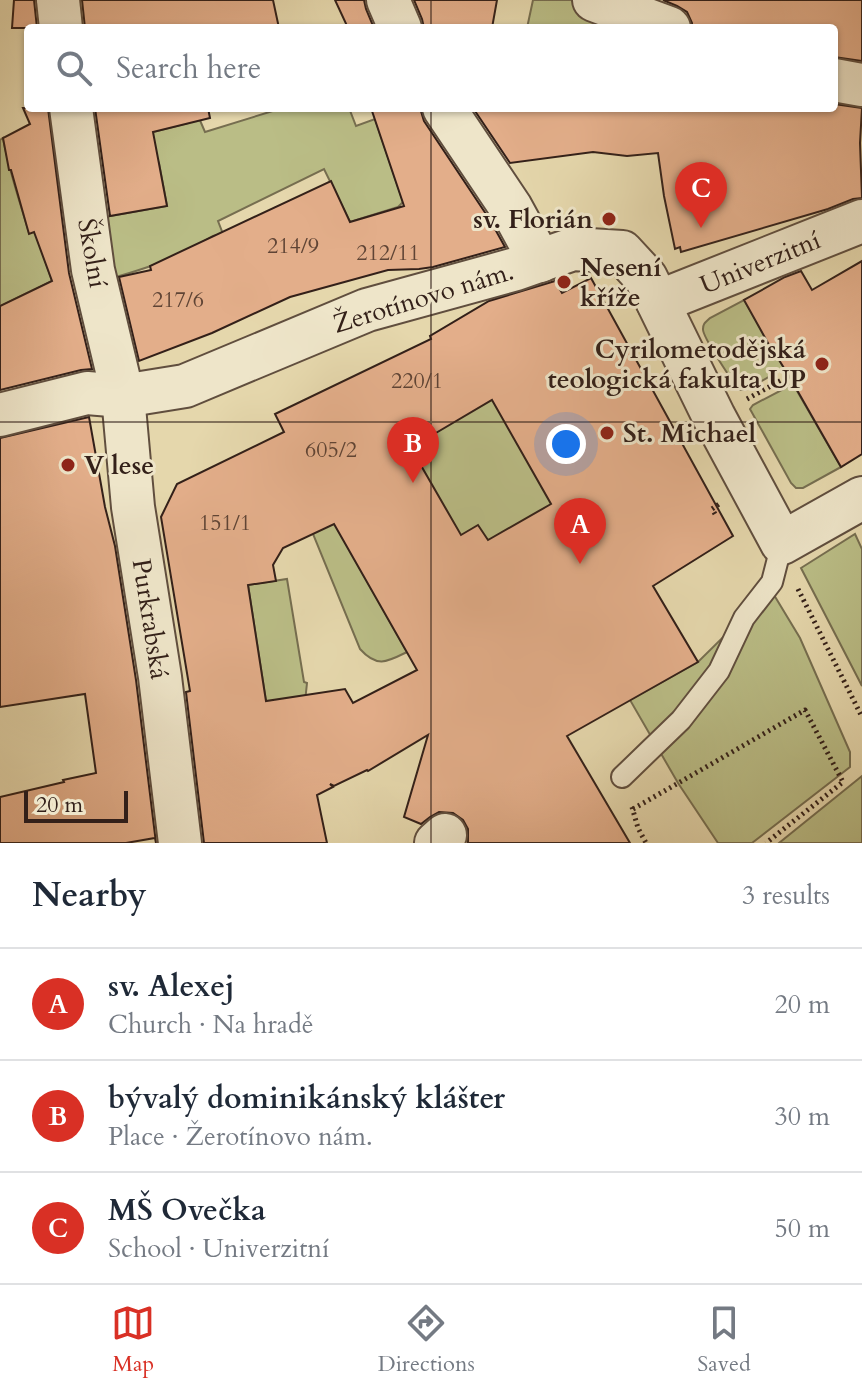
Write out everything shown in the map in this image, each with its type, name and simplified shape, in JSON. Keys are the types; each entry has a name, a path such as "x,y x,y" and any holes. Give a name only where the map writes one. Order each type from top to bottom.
{"street":[{"path":"58,0 61,24"},
{"path":"388,0 398,24"},
{"path":"594,0 658,24"},
{"path":"838,81 862,85"},
{"name":"Školní","path":"72,112 93,270 123,396"},
{"path":"447,112 511,208 540,261"},
{"name":"Univerzitní","path":"658,302 862,221"},
{"name":"Žerotínovo nám.","path":"0,415 87,393 123,396 185,386 367,310 573,249 622,252 646,278 658,302"},
{"path":"658,302 714,417 782,543 862,498"},
{"name":"Purkrabská","path":"123,396 133,507 160,677 180,843"}],"lane":[{"path":"622,777 681,720 719,671 744,618 772,582 782,543"}],"path":[{"path":"714,417 789,376"},
{"path":"802,598 862,717"},
{"path":"633,809 805,710 843,782 766,843"},
{"path":"622,777 646,843"}],"green space":[{"path":"533,0 571,0 603,12 602,24 528,24"},
{"path":"270,112 351,112 356,126 375,119 403,202 398,207 350,222 324,169 218,221 223,234 213,236 183,255 104,280 93,219 167,206 159,163 145,134 199,118 205,132"},
{"path":"3,138 29,233 35,231 52,281 0,306 0,140"},
{"path":"744,300 784,368 748,389 740,390 712,350 703,329 710,318"},
{"path":"493,382 564,506 457,567 387,443"},
{"path":"793,384 841,467 803,488 796,488 791,483 750,409"},
{"path":"320,498 407,652 377,661 360,649 302,507"},
{"path":"855,534 862,549 862,686 801,568"},
{"path":"287,579 304,682 307,683 304,711 268,714 248,585"},
{"path":"771,590 800,638 850,752 850,767 752,843 718,843 678,783 630,700 698,662"},
{"path":"862,776 862,843 779,843"}],"building":[{"path":"14,0 34,0 37,24 12,28"},
{"path":"82,0 273,0 278,24 85,24"},
{"path":"335,0 364,0 372,24 346,24"},
{"path":"414,0 497,0 493,24 423,24"},
{"path":"663,0 862,0 862,61 838,58 838,24 692,24 687,12"},
{"path":"838,105 862,108 862,198 681,252 680,247 675,249 658,153 627,156 593,152 510,163 476,112 838,112"},
{"path":"25,112 49,112 69,273 92,369 0,390 0,306 52,281 34,232 29,234 9,170 3,138 30,124"},
{"path":"96,112 209,112 210,118 153,132 167,206 110,216"},
{"path":"372,112 421,112 505,247 433,267 388,270 290,297 212,333 139,361 119,277 151,270 150,266 331,181 350,222 404,206"},
{"name":"Cyrilometodějská teologická fakulta UP","path":"862,261 862,454 841,467 744,300 801,271 812,290"},
{"path":"591,278 733,536 653,586 698,662 567,736 630,843 468,843 468,829 463,820 453,813 439,812 421,824 404,817 428,735 368,771 334,786 330,784 333,787 317,795 327,843 204,843 186,692 190,691 161,517 177,484 284,432 275,414 431,339 430,336 489,301 555,281 562,293","holes":["492,400 551,504 488,540 478,525 461,535 419,462 432,454 424,440","334,524 417,670 353,703 345,689 266,701 248,585 276,581 273,565 283,548"]},
{"path":"89,417 115,546 136,680 156,843 155,838 126,843 0,843 0,797 96,773 85,694 0,707 0,438"}],"place":[{"name":"sv. Florián","path":"609,219"},
{"name":"MŠ Ovečka","path":"701,228"},
{"name":"Nesení kříže","path":"564,282"},
{"name":"Cyrilometodějská teologická fakulta UP","path":"822,364"},
{"name":"St. Michael","path":"607,433"},
{"name":"V lese","path":"68,465"},
{"name":"bývalý dominikánský klášter","path":"413,483"},
{"name":"sv. Alexej","path":"580,564"}]}
